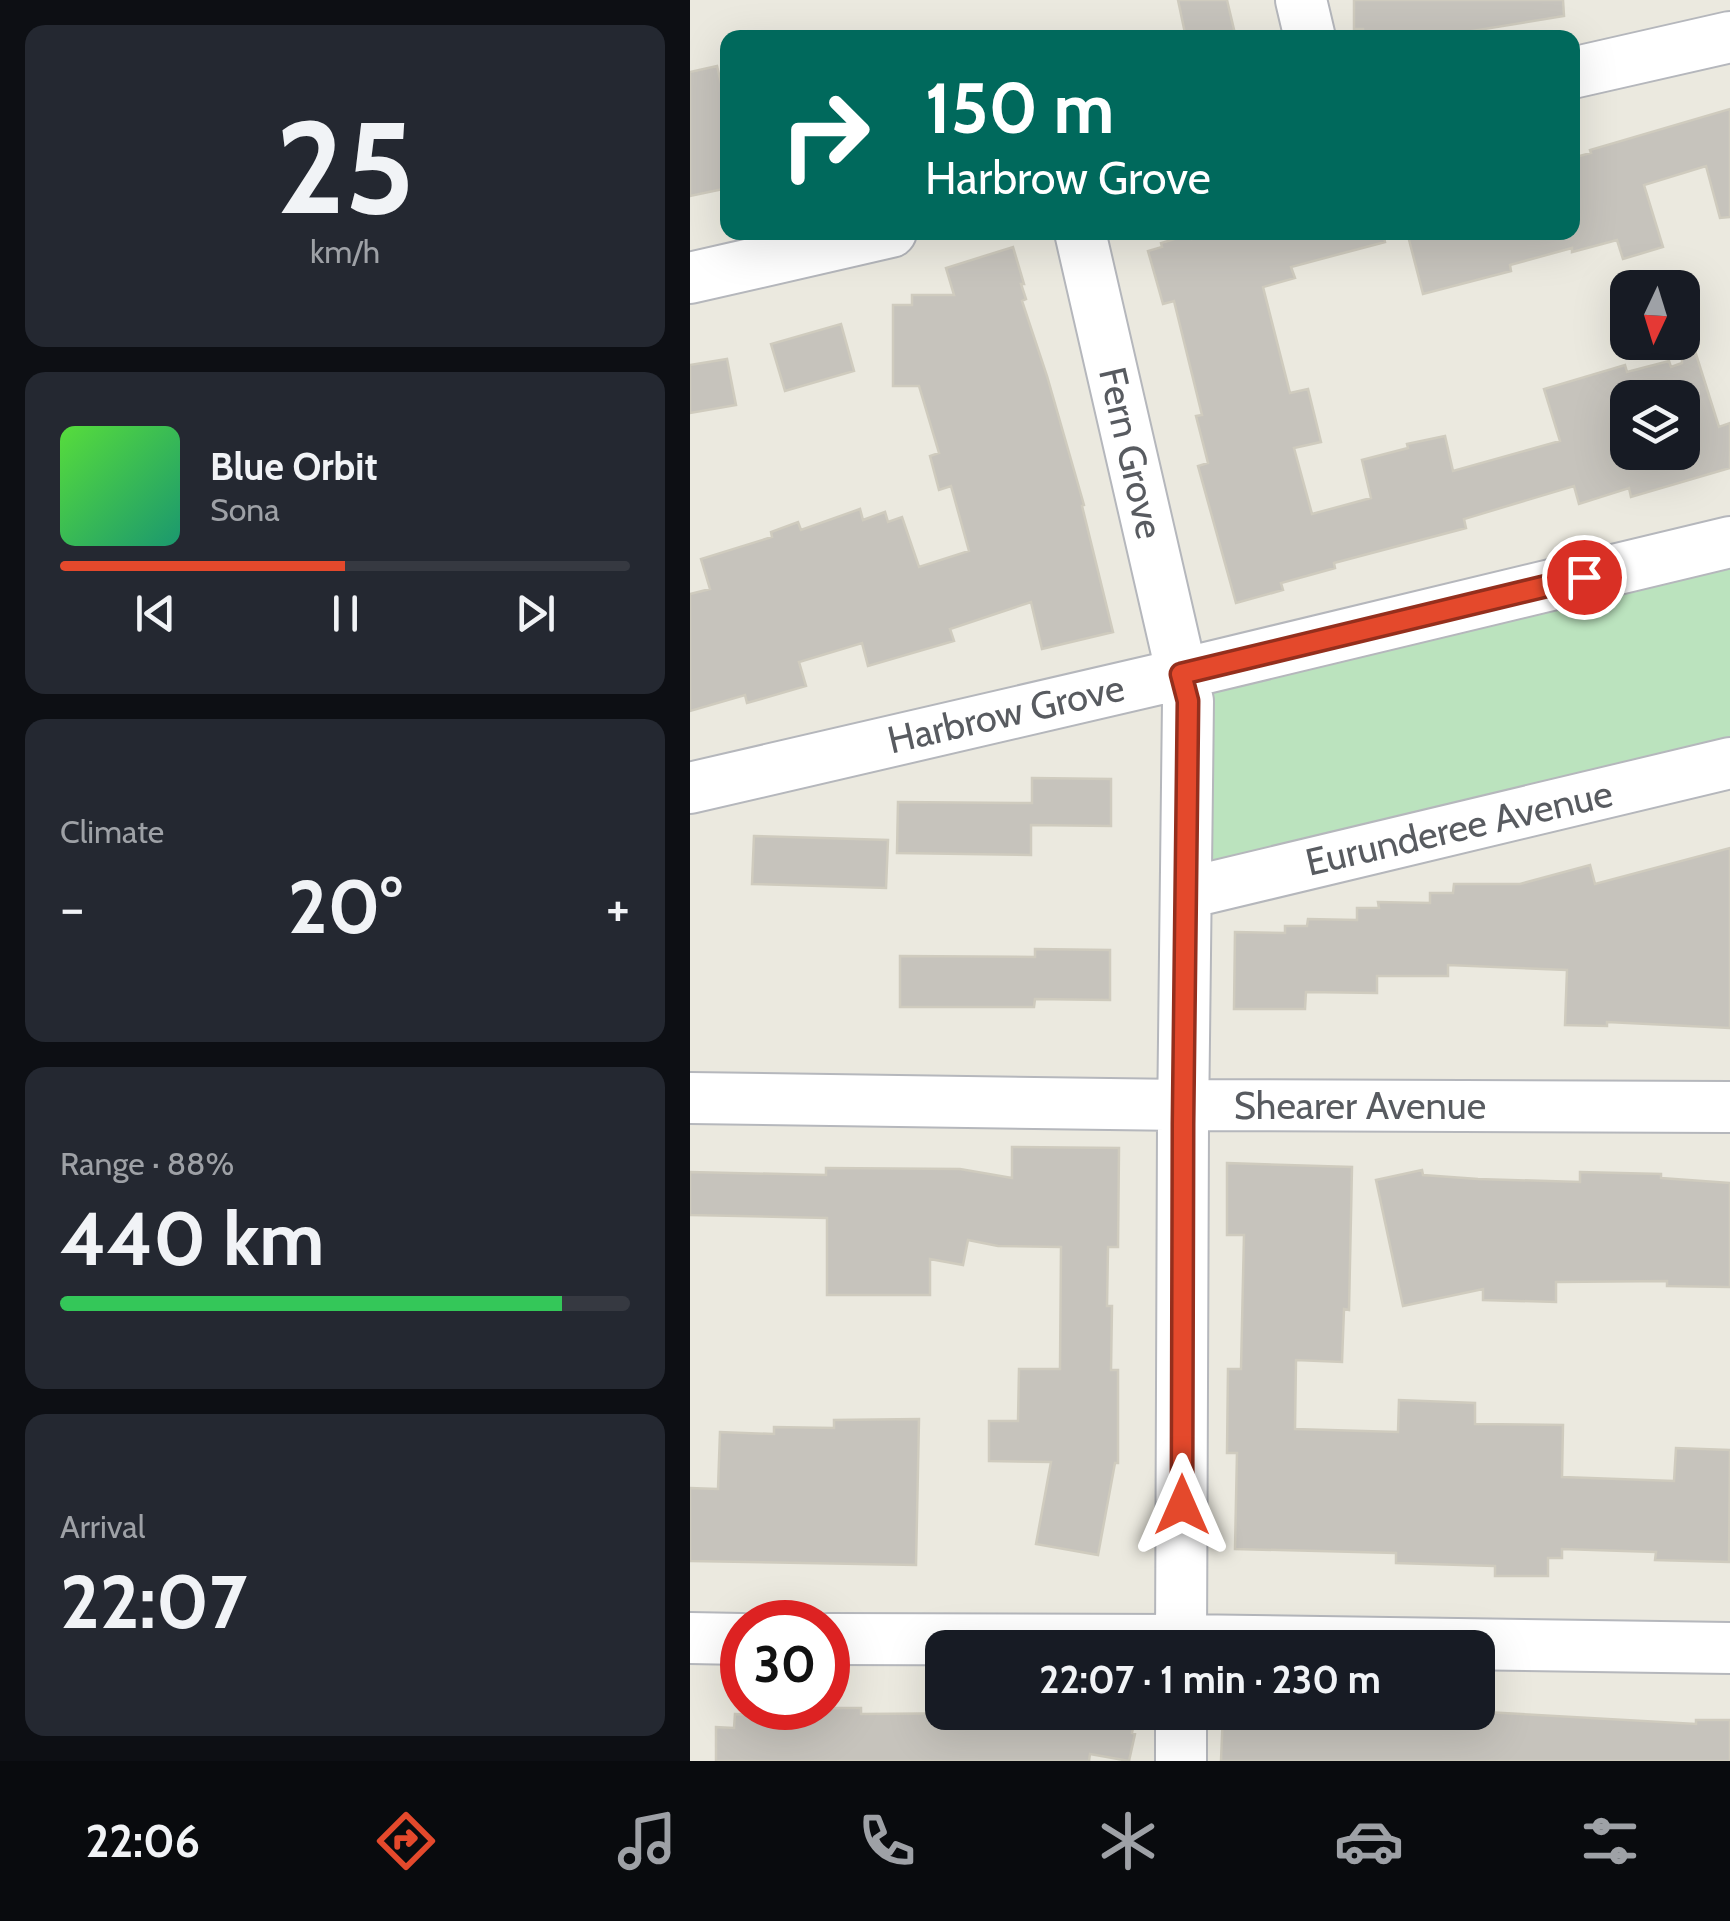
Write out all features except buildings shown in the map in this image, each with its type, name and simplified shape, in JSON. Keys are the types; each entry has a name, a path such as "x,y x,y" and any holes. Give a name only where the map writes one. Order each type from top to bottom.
{"street":[{"path":"1301,0 1308,30"},
{"path":"1580,71 1730,36"},
{"path":"690,278 856,240"},
{"name":"Fern Grove","path":"1082,240 1188,701 1181,1630"},
{"name":"Harbrow Grove","path":"690,788 1730,542"},
{"name":"Eurunderee Avenue","path":"1187,894 1730,764"},
{"name":"Shearer Avenue","path":"690,1098 1730,1108"},
{"path":"690,1638 720,1638"},
{"path":"850,1639 925,1640"},
{"path":"1495,1646 1730,1648"},
{"path":"1180,1761 1181,1730"}],"green space":[{"path":"1730,557 1730,753 1197,883 1192,681"}],"route":[{"path":"1182,1505 1188,701 1181,674 1584,577"}]}
